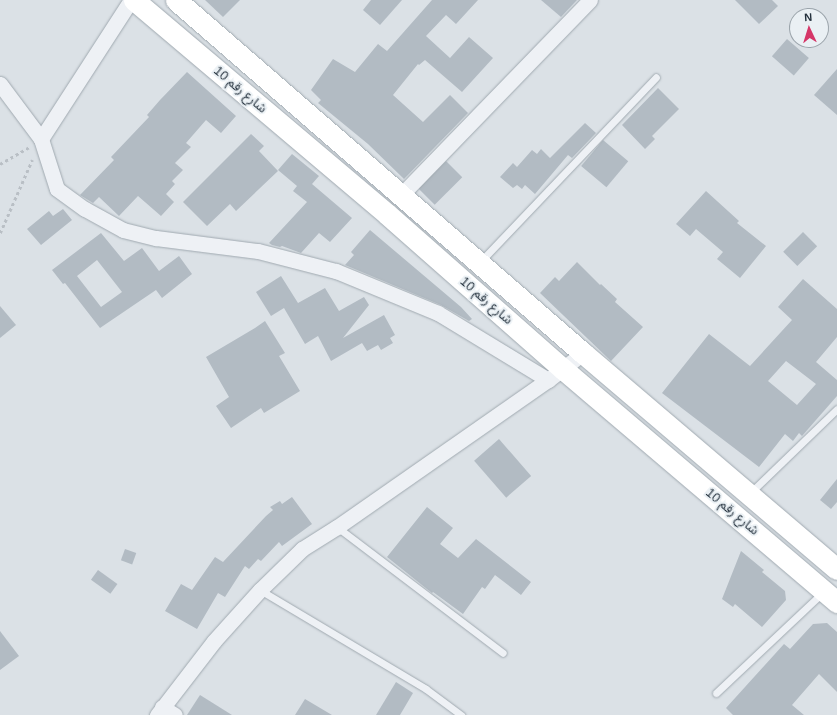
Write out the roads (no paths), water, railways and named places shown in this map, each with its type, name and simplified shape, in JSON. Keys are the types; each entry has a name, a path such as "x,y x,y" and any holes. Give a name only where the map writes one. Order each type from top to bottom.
{"main road":[{"name":"شارع رقم 10","path":"134,0 387,214 555,375 831,596"},
{"name":"شارع رقم 10","path":"176,0 402,194 583,353 837,570"}],"street":[{"path":"42,140 130,0"},
{"path":"402,194 590,0"},
{"path":"0,84 42,140 57,190 85,209 123,230 156,238 258,251 336,271 438,313 555,375"},
{"path":"165,712 214,641 260,590 302,549 337,527 555,375 583,353"}],"lane":[{"path":"480,262 656,77"},
{"path":"748,495 837,409"},
{"path":"337,527 503,653"},
{"path":"260,590 426,689 461,715"},
{"path":"716,693 831,596"}]}
